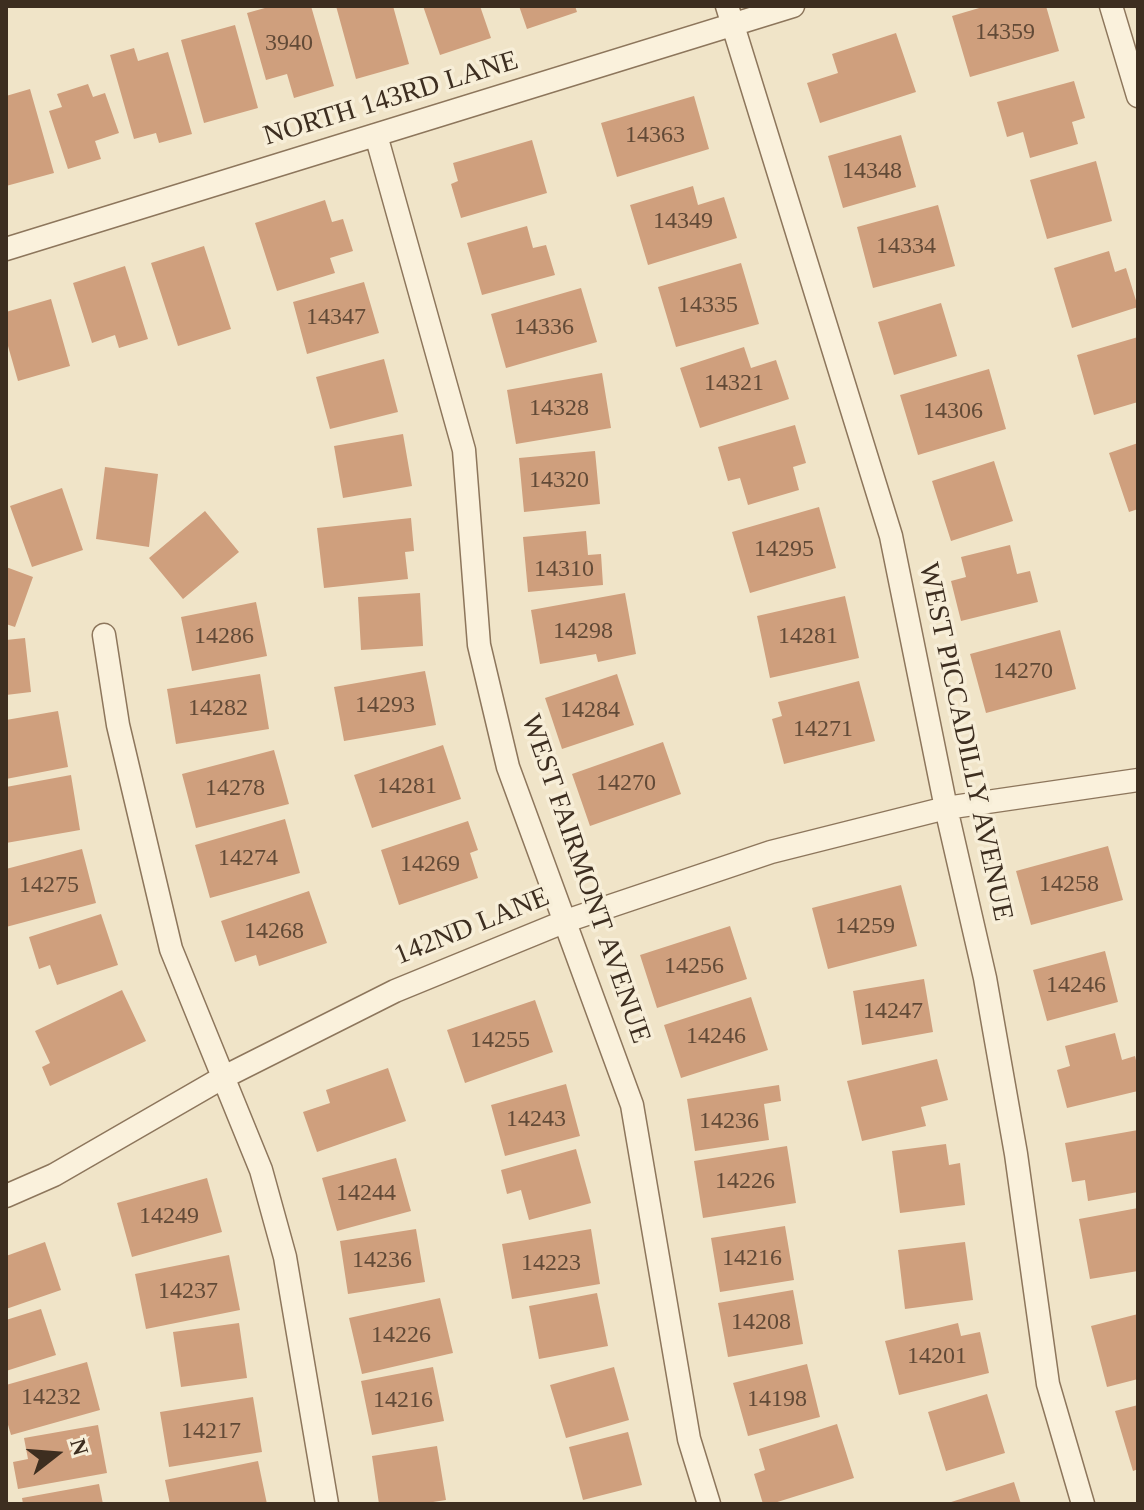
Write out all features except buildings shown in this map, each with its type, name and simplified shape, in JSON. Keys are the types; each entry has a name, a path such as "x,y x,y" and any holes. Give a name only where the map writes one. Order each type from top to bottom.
{"street":[{"name":"NORTH 143RD LANE","path":"6,249 376,135 730,15 793,6"},
{"path":"1111,6 1138,96"},
{"name":"WEST PICCADILLY AVENUE","path":"730,15 891,536 990,1007 1016,1154 1048,1384 1083,1504"},
{"name":"WEST FAIRMONT AVENUE","path":"376,135 464,450 479,645 508,767 632,1105 689,1439 709,1504"},
{"path":"104,635 118,725 171,949 261,1170 285,1257 327,1504"},
{"name":"142ND LANE","path":"6,1196 54,1175 222,1078 395,991 566,921 771,852 946,808 1138,780"}]}
